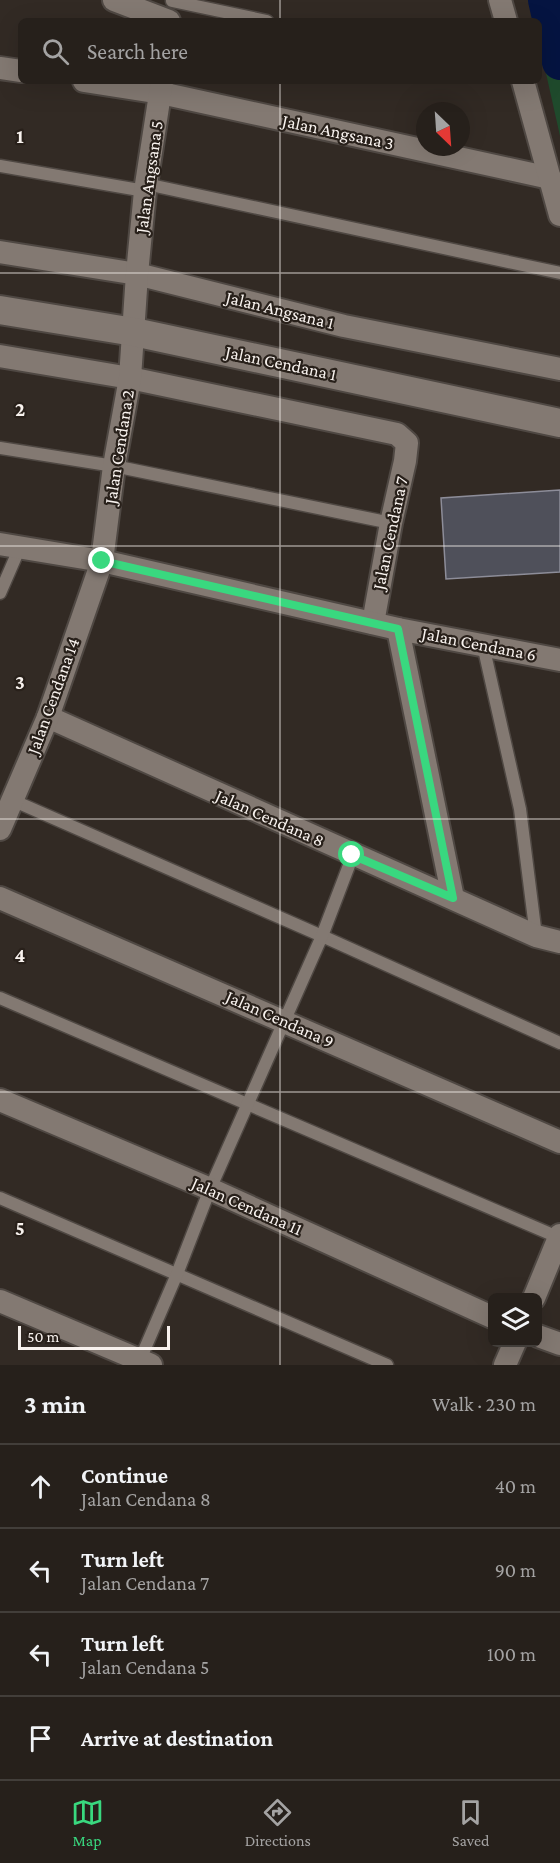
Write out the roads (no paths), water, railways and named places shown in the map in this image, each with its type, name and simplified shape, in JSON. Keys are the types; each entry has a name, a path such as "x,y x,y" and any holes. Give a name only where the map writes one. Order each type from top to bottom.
{"street":[{"path":"114,0 171,11"},
{"path":"500,0 505,18"},
{"path":"0,68 18,71"},
{"name":"Jalan Angsana 3","path":"122,84 161,87 550,178"},
{"path":"524,84 560,215"},
{"name":"Jalan Angsana 5","path":"134,332 146,187 161,87"},
{"name":"Jalan Angsana 1","path":"0,252 137,274 344,326 560,369"},
{"name":"Jalan Cendana 1","path":"0,309 134,332 560,423"},
{"name":"Jalan Cendana 2","path":"102,561 114,466 130,378 134,332"},
{"path":"0,356 130,378"},
{"name":"Jalan Cendana 7","path":"130,378 397,434 407,443 373,623"},
{"name":"Jalan Cendana 6","path":"10,546 102,561 398,629 560,660"},
{"name":"Jalan Cendana 14","path":"0,829 48,717 102,561"},
{"path":"398,629 453,898"},
{"name":"Jalan Cendana 8","path":"48,717 536,936 560,942"},
{"name":"Jalan Cendana 9","path":"0,898 560,1142"},
{"name":"Jalan Cendana 11","path":"0,1100 210,1189 488,1315"},
{"path":"536,1293 560,1237"},
{"path":"0,1301 145,1363"},
{"path":"542,1338 560,1344"},
{"path":"505,1365 513,1347"}],"lane":[{"path":"171,11 238,18"},
{"path":"0,166 146,187 560,273"},
{"path":"0,447 114,466 391,523"},
{"path":"0,593 10,546"},
{"path":"483,645 520,808 536,936"},
{"path":"12,800 560,1043"},
{"path":"145,1363 210,1189 322,936 352,855"},
{"path":"0,998 560,1237"},
{"path":"0,1198 387,1365"}],"waterway":[{"path":"546,0 560,62"}]}
